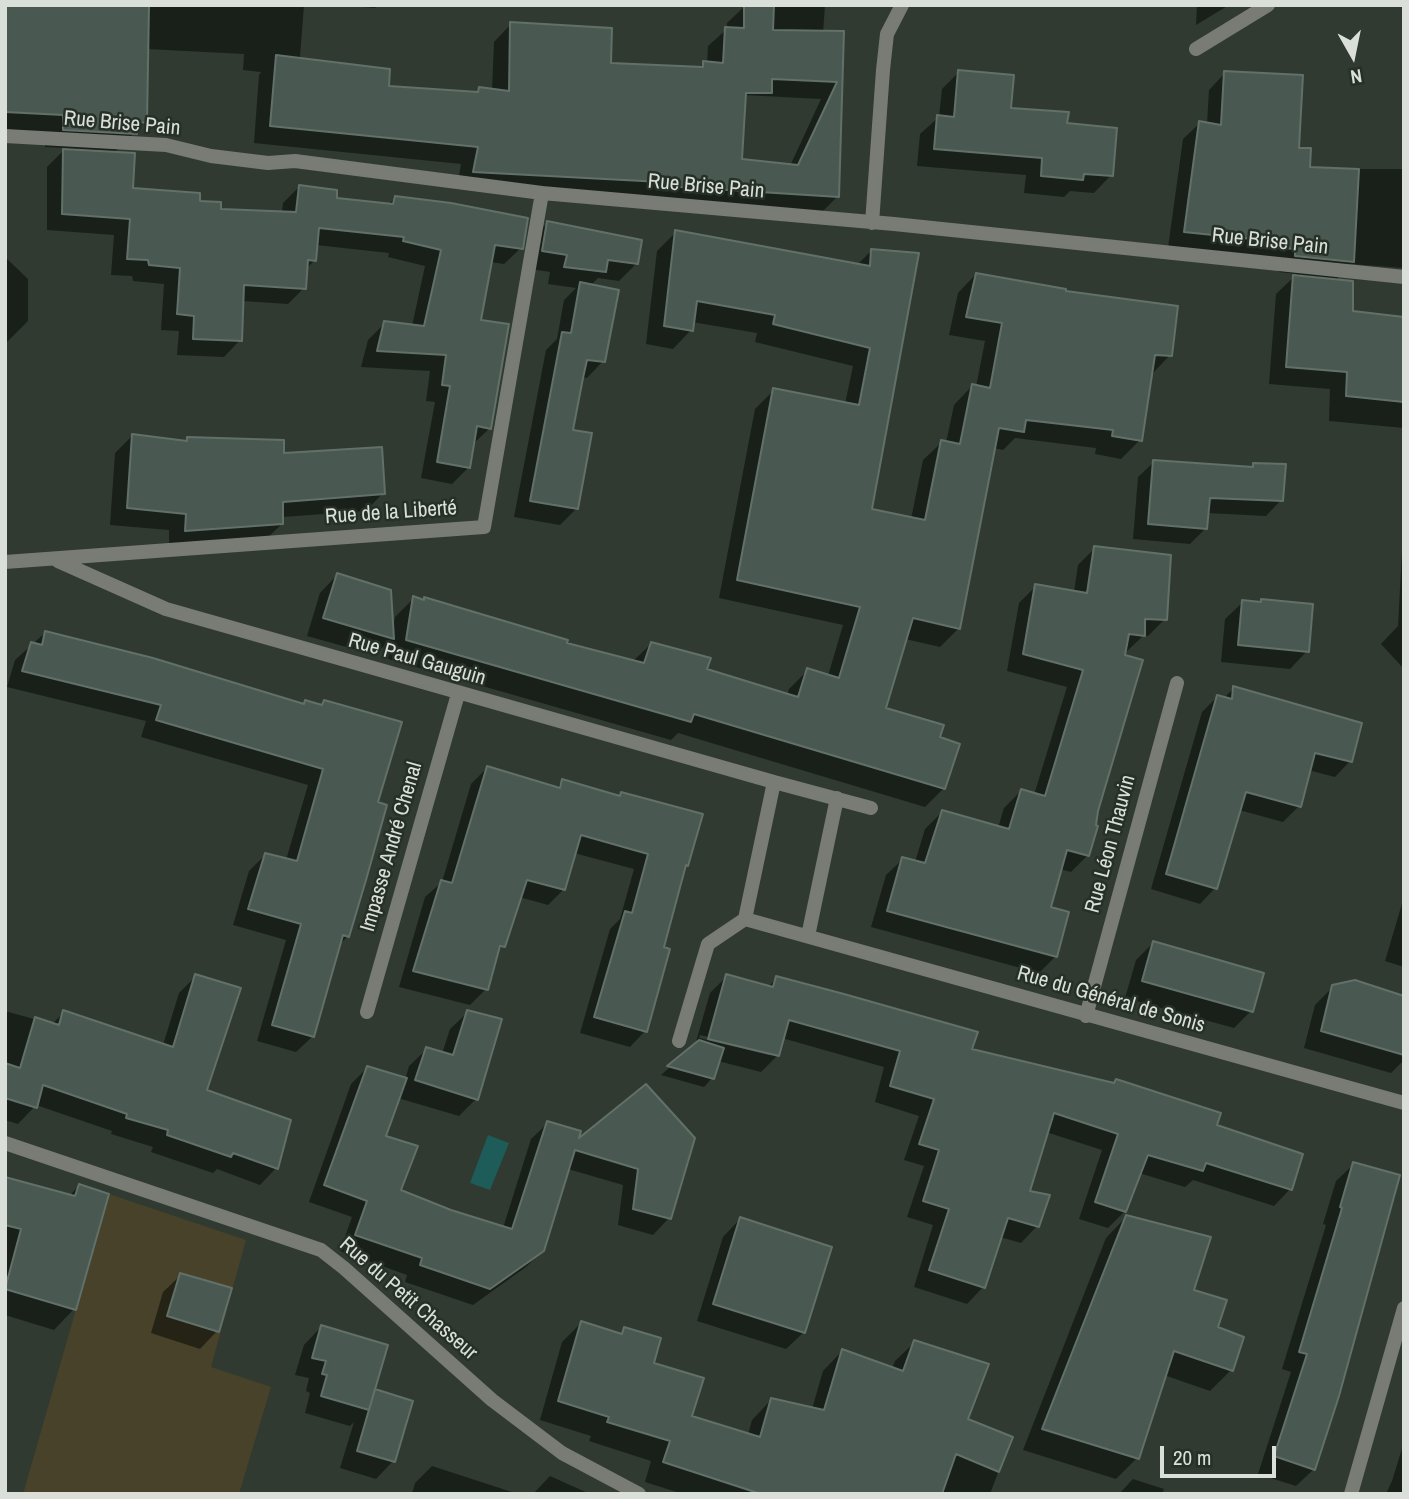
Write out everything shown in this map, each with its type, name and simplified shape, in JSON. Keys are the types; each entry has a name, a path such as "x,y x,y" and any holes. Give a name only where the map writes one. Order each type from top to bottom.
{"street":[{"path":"872,223 887,34 902,5"},
{"path":"1196,49 1268,5"},
{"name":"Rue Brise Pain","path":"5,135 166,145 211,156 268,163 295,161 542,193 872,223 1404,277"},
{"name":"Rue de la Liberté","path":"5,562 484,527 542,193"},
{"name":"Rue Paul Gauguin","path":"54,559 166,609 458,694 872,808"},
{"name":"Rue Léon Thauvin","path":"1086,1016 1177,683"},
{"name":"Impasse André Chenal","path":"367,1012 458,694"},
{"path":"679,1041 708,944 745,919 775,782"},
{"path":"808,936 837,799"},
{"name":"Rue du Général de Sonis","path":"745,919 1404,1103"},
{"name":"Rue du Petit Chasseur","path":"5,1143 321,1251 344,1268 492,1400 562,1453 639,1494"},
{"path":"1351,1494 1404,1308"}],"shaded area":[{"path":"109,1194 246,1240 211,1367 271,1387 239,1494 23,1494"}],"water":[{"path":"488,1135 509,1143 490,1190 470,1183"}],"building":[{"path":"5,5 149,5 147,123 138,122 137,134 63,130 63,115 5,112"},
{"path":"744,5 774,5 773,30 844,31 839,197 680,187 680,183 473,172 478,147 270,126 276,55 390,69 389,86 478,92 479,87 509,91 510,22 612,28 611,63 703,67 703,61 723,63 725,27 744,28","holes":["772,79 837,82 798,165 742,159 746,93 772,93"]},
{"path":"958,70 1014,75 1011,108 1069,112 1067,123 1117,128 1113,176 1084,174 1083,180 1041,176 1042,158 934,149 937,115 954,117"},
{"path":"1224,71 1303,75 1299,148 1311,148 1310,167 1359,169 1354,262 1295,256 1295,249 1261,246 1262,240 1184,232 1199,121 1221,125"},
{"path":"63,149 135,153 133,188 200,193 200,201 221,202 221,209 296,212 299,185 337,190 337,198 393,204 395,196 451,203 528,218 523,249 495,245 481,320 509,324 491,429 477,426 470,468 437,462 450,386 442,385 446,355 377,351 384,321 424,326 441,250 403,241 404,237 319,228 316,261 308,260 306,289 244,285 242,341 193,339 194,316 177,314 180,268 149,265 148,260 127,259 130,219 62,214"},
{"path":"547,221 642,240 638,264 608,260 606,272 564,267 567,255 542,251"},
{"path":"675,230 870,266 871,249 919,253 872,509 925,520 941,440 960,444 972,384 990,388 1002,323 966,317 976,273 1066,291 1178,306 1172,356 1155,355 1142,441 1112,436 1113,430 1026,420 1024,432 999,428 960,629 913,618 886,708 944,725 940,737 960,744 945,789 694,714 691,722 406,640 413,596 568,640 567,643 644,663 651,642 711,658 707,669 798,697 807,668 839,678 860,607 737,580 773,388 859,405 870,348 773,324 775,315 697,301 693,331 664,326"},
{"path":"1293,275 1353,281 1353,311 1404,317 1404,402 1346,396 1347,372 1286,367"},
{"path":"580,282 619,290 605,362 587,360 573,430 592,433 578,509 530,501 562,332 571,333"},
{"path":"132,434 187,441 187,437 284,440 284,453 382,447 385,494 283,502 283,524 185,531 186,514 127,508"},
{"path":"1153,460 1253,467 1253,463 1286,464 1283,501 1210,498 1207,529 1148,524"},
{"path":"1094,546 1171,555 1167,620 1145,619 1145,636 1129,634 1125,655 1143,660 1098,811 1098,826 1089,856 1067,850 1051,907 1069,912 1057,957 887,911 902,857 925,863 942,810 1009,829 1021,789 1045,796 1083,670 1023,654 1035,584 1087,593"},
{"path":"337,573 391,590 394,639 323,618"},
{"path":"1261,599 1313,604 1309,652 1238,645 1242,600 1261,602"},
{"path":"45,631 153,658 304,704 305,700 322,705 324,700 402,722 378,802 387,805 349,937 343,935 314,1037 272,1025 301,924 248,909 265,853 297,861 323,769 156,720 161,705 22,671 31,642 42,645"},
{"path":"1233,686 1362,723 1352,762 1315,753 1301,807 1246,792 1217,889 1166,874 1217,695 1232,699"},
{"path":"487,766 560,788 562,779 620,796 621,792 703,814 664,947 670,949 647,1032 594,1017 625,911 632,913 648,854 581,835 565,890 527,880 505,947 500,946 488,990 413,971 441,880 452,883"},
{"path":"1153,941 1264,973 1253,1012 1142,981"},
{"path":"195,974 241,988 207,1090 291,1120 278,1169 233,1153 231,1157 167,1135 168,1130 126,1118 127,1114 43,1085 37,1108 5,1098 5,1063 20,1068 35,1017 59,1025 63,1010 173,1047"},
{"path":"726,974 773,987 776,976 844,994 978,1032 972,1049 1114,1083 1116,1079 1221,1113 1217,1125 1303,1154 1292,1190 1206,1163 1203,1171 1148,1155 1126,1212 1095,1202 1118,1134 1054,1113 1030,1191 1050,1195 1039,1227 1008,1218 985,1288 929,1270 949,1209 923,1201 939,1150 919,1144 934,1099 890,1086 900,1051 789,1020 779,1056 708,1039"},
{"path":"1355,980 1404,996 1404,1055 1321,1031 1332,985"},
{"path":"467,1010 502,1019 478,1100 415,1080 426,1047 453,1055"},
{"path":"699,1040 724,1048 714,1079 667,1066"},
{"path":"367,1066 407,1078 386,1136 418,1146 401,1190 451,1210 512,1229 547,1121 581,1131 579,1138 646,1084 695,1138 671,1219 633,1209 638,1169 575,1150 544,1251 490,1289 420,1265 422,1258 355,1235 367,1201 324,1185"},
{"path":"1353,1162 1400,1175 1339,1396 1315,1470 1274,1456 1307,1354 1299,1352"},
{"path":"5,1177 75,1196 79,1184 109,1194 76,1310 5,1289 21,1229 5,1225"},
{"path":"1126,1215 1211,1237 1194,1290 1227,1300 1218,1327 1244,1337 1233,1371 1174,1351 1139,1459 1042,1429"},
{"path":"740,1217 832,1247 805,1333 713,1304"},
{"path":"180,1273 232,1288 219,1332 167,1316"},
{"path":"581,1321 622,1334 624,1327 661,1338 654,1363 704,1378 692,1416 760,1437 771,1398 824,1410 842,1349 903,1371 914,1340 989,1364 968,1419 1013,1437 999,1472 956,1454 942,1494 761,1494 663,1462 670,1441 607,1422 609,1417 558,1401"},
{"path":"321,1325 388,1345 369,1410 321,1396 327,1375 322,1374 326,1361 312,1358"},
{"path":"375,1389 413,1401 395,1462 357,1451"}]}
